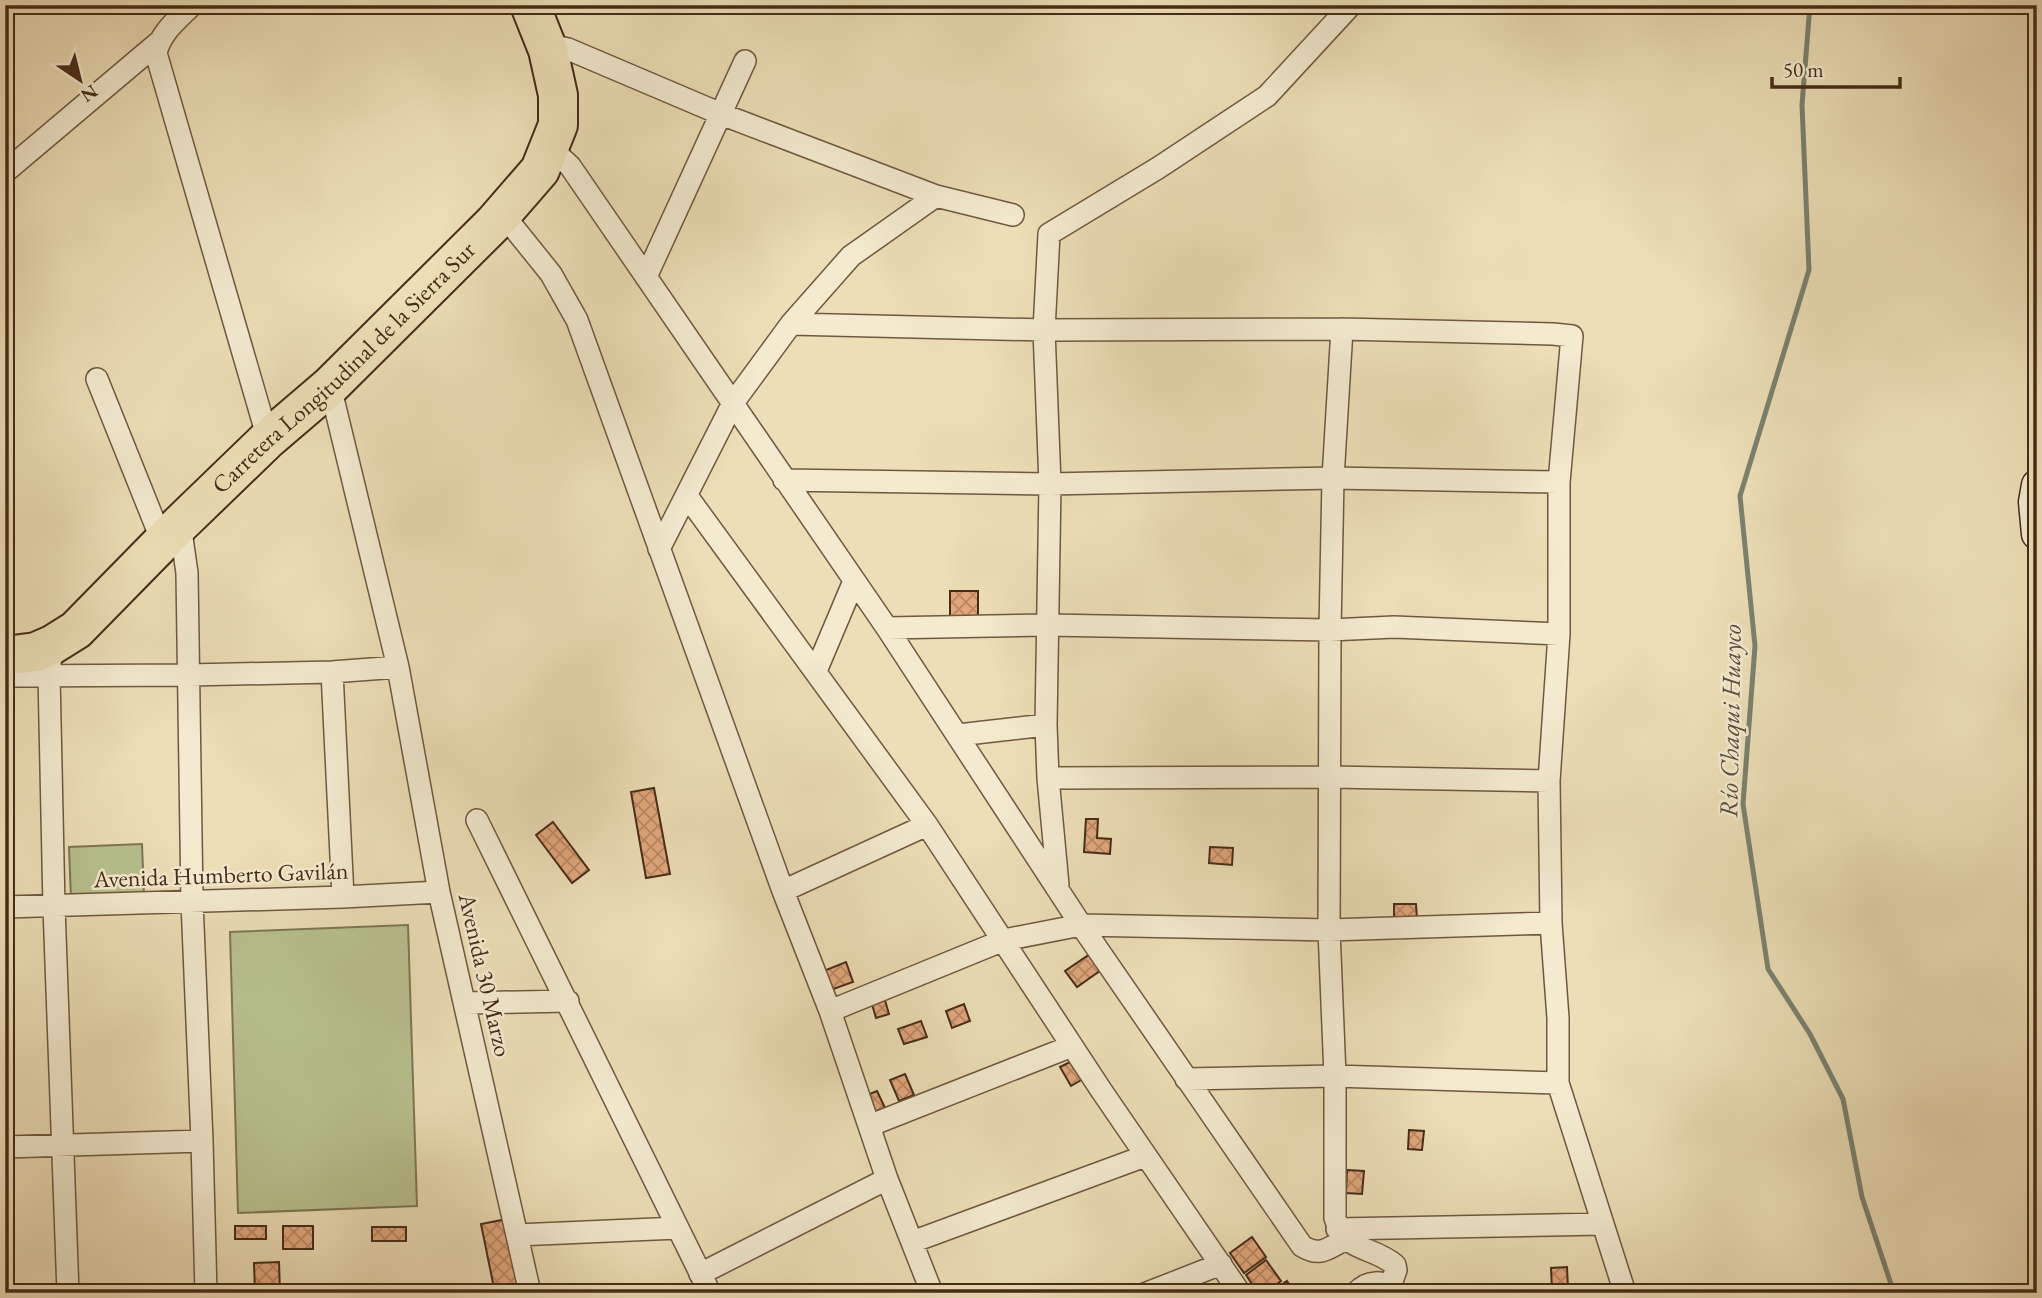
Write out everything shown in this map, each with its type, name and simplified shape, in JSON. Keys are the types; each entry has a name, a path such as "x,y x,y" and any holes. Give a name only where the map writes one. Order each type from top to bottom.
{"highway":[{"name":"Carretera Longitudinal de la Sierra Sur","path":"5,656 36,652 51,660 76,630 171,532 268,439 330,386 502,213 540,170 558,125 558,95 545,44 530,5"}],"street":[{"path":"192,5 164,33 156,53 268,439"},
{"path":"1058,887 1046,725 1050,484 1044,330 1049,234 1158,168 1267,96 1351,5"},
{"path":"5,172 159,42"},
{"path":"545,44 568,49 721,114 936,196 1013,215"},
{"path":"646,276 745,61"},
{"path":"549,147 570,166 887,628 1081,925 1301,1247 1311,1252 1321,1252 1341,1234 1603,1224"},
{"path":"659,548 733,403 791,324 851,256 936,196"},
{"path":"502,213 551,274 577,320 783,891 830,1011 871,1125 887,1179 932,1293"},
{"path":"791,324 1044,330 1342,330 1553,334 1572,337 1559,482 1559,634 1549,781 1550,923 1558,1018 1558,1083 1625,1293"},
{"path":"1342,330 1332,478 1330,629 1329,930 1335,1076 1335,1218 1341,1234 1395,1265 1396,1270 1388,1287 1370,1283 1356,1293"},
{"path":"97,379 171,532 187,573 192,902 206,1293"},
{"name":"Avenida 30 Marzo","path":"330,386 398,667 439,892 530,1293"},
{"path":"785,480 1050,484 1332,478 1559,482"},
{"path":"2037,485 2034,502 2037,534"},
{"path":"687,496 927,825 1145,1156 1240,1293"},
{"path":"816,671 854,581"},
{"path":"887,628 1047,625 1330,629 1394,627 1559,634"},
{"path":"5,676 51,660 189,675 332,672 398,667"},
{"path":"51,660 54,907 68,1293"},
{"path":"332,672 343,897"},
{"path":"958,735 1046,725"},
{"path":"1048,778 1330,777 1549,781"},
{"path":"477,820 705,1283 887,1179"},
{"path":"783,891 927,825"},
{"name":"Avenida Humberto Gavilán","path":"5,907 439,892"},
{"path":"830,1011 1004,940 1081,925 1329,930 1550,923"},
{"path":"465,1003 568,1002"},
{"path":"871,1125 1072,1046"},
{"path":"1186,1079 1335,1076 1558,1083"},
{"path":"5,1147 202,1141"},
{"path":"912,1242 1145,1156"},
{"path":"517,1236 678,1228"},
{"path":"1147,1293 1221,1264"}],"green space":[{"path":"142,844 144,896 71,899 69,847"},
{"path":"408,925 417,1206 238,1213 230,932"}],"building":[{"path":"950,591 978,591 978,618 950,618"},
{"path":"654,788 670,874 646,878 631,792"},
{"path":"1086,819 1098,819 1097,838 1111,839 1110,854 1084,852"},
{"path":"553,822 589,870 572,883 536,835"},
{"path":"1210,847 1233,848 1232,865 1209,863"},
{"path":"1394,904 1416,904 1417,919 1394,919"},
{"path":"1093,952 1104,968 1077,987 1065,971"},
{"path":"846,962 853,982 828,991 821,972"},
{"path":"884,997 889,1014 876,1018 871,1001"},
{"path":"964,1004 970,1021 952,1028 946,1011"},
{"path":"921,1021 927,1037 904,1044 898,1029"},
{"path":"1072,1061 1083,1079 1071,1086 1060,1067"},
{"path":"905,1074 914,1095 899,1101 890,1080"},
{"path":"877,1091 885,1108 874,1112 867,1095"},
{"path":"1409,1130 1424,1131 1422,1150 1408,1149"},
{"path":"1347,1170 1364,1171 1362,1194 1346,1193"},
{"path":"507,1219 522,1293 495,1293 481,1224"},
{"path":"235,1226 266,1226 266,1239 235,1239"},
{"path":"283,1226 313,1226 313,1249 283,1249"},
{"path":"372,1227 406,1227 406,1241 372,1241"},
{"path":"1252,1237 1266,1257 1244,1273 1230,1253"},
{"path":"1266,1260 1281,1281 1264,1293 1258,1293 1246,1275"},
{"path":"279,1262 280,1293 255,1293 254,1263"},
{"path":"1567,1267 1568,1289 1552,1290 1551,1268"},
{"path":"1287,1281 1295,1293 1269,1293"},
{"path":"1106,1284 1109,1293 1082,1293"}],"waterway":[{"name":"Río Chaqui Huayco","path":"1810,5 1802,105 1809,270 1740,496 1755,646 1743,804 1768,969 1810,1034 1843,1099 1862,1197 1894,1293"}]}
